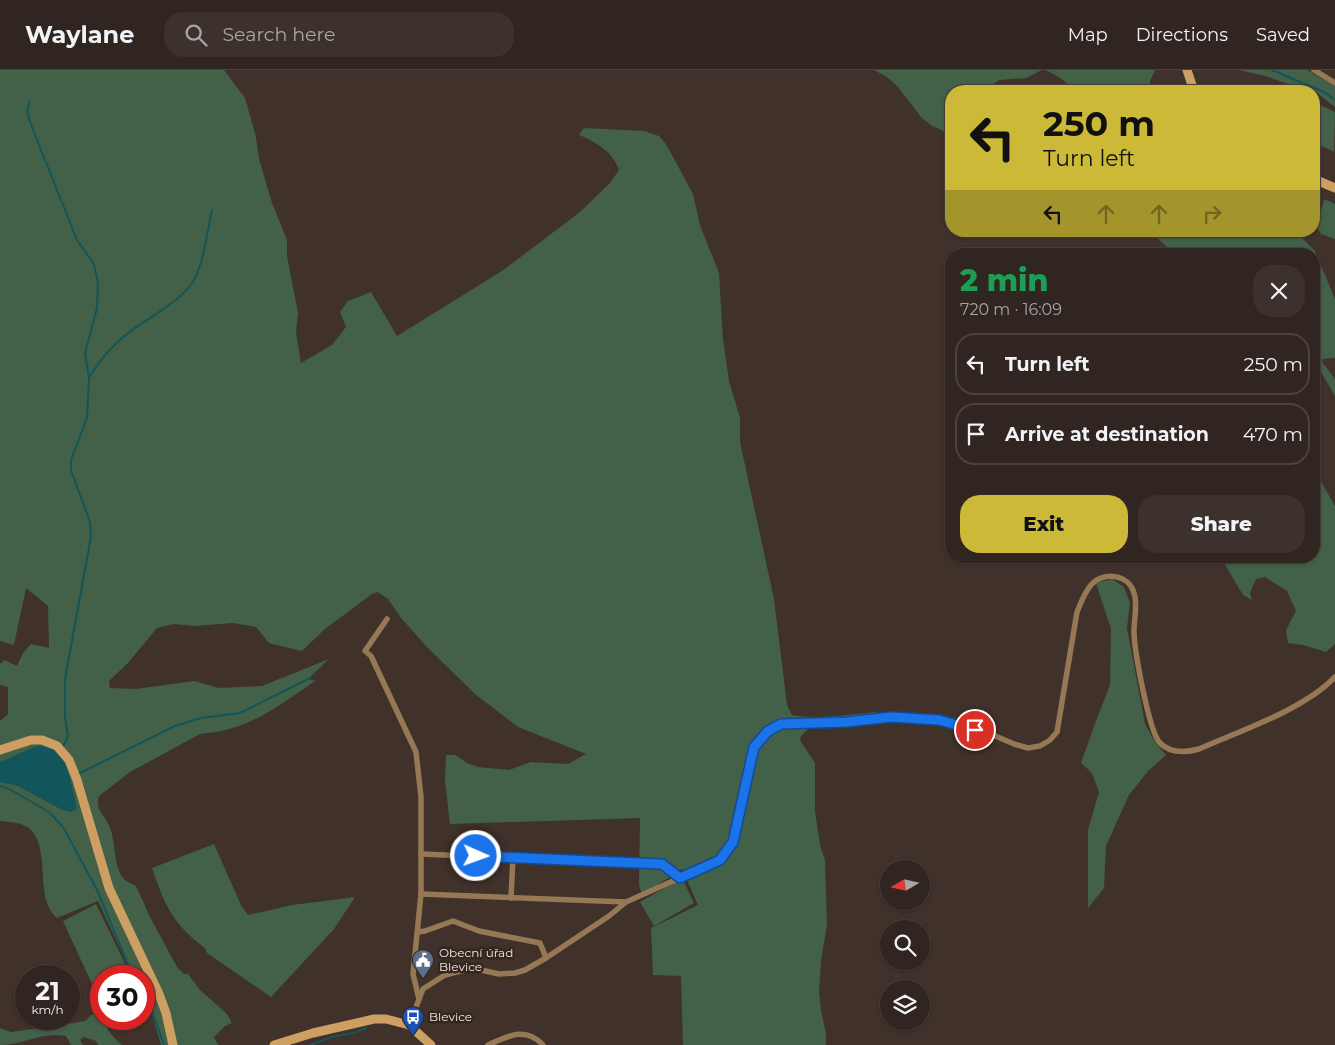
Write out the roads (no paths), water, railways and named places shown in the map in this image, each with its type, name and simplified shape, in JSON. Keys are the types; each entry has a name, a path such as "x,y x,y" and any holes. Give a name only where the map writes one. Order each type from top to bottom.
{"street":[{"path":"1187,70 1192,85"},
{"path":"1314,70 1335,82"},
{"path":"1320,182 1335,188"},
{"path":"409,1025 423,989 445,975 472,968 499,974 515,973 546,958 626,902 720,860 733,842 754,747 768,731 781,724 847,722 891,717 939,720 993,735 1028,748 1040,746 1050,740 1057,732 1059,723 1077,612 1083,597 1091,586 1095,581 1104,577 1116,576 1124,579 1134,592 1136,605 1134,640 1141,681 1153,731 1159,742 1166,748 1183,752 1199,748 1291,708 1322,689 1335,677"},
{"path":"387,618 365,650 371,656 416,752 421,797 421,894 413,974 418,999"},
{"path":"0,750 32,740 42,740 57,746 69,760 77,780 109,888 159,994 166,1013 173,1045"},
{"path":"421,854 662,864 680,878"},
{"path":"511,898 513,857"},
{"path":"421,894 626,902"},
{"path":"418,932 453,922 479,931 540,943 546,958"},
{"path":"274,1045 313,1033 374,1019 386,1019 409,1025 431,1045"},
{"path":"488,1045 503,1038 523,1033 538,1039 544,1045"}],"water":[{"path":"39,745 54,749 62,756 77,809 71,812 63,810 16,785 0,782 0,762"}],"waterway":[{"path":"1272,70 1307,85"},
{"path":"1320,90 1335,100"},
{"path":"29,102 27,112 33,130 77,240 94,264 98,283 97,308 85,353 89,378 87,418 71,460 71,470 90,522 91,537 65,679 65,716 68,737 62,748"},
{"path":"89,378 98,364 119,340 180,297 192,283 202,258 212,210"},
{"path":"78,774 175,726 201,718 240,713 308,679"},
{"path":"0,786 11,790 49,812 63,827 97,890 129,965"},
{"path":"155,1019 164,1045"},
{"path":"310,1045 366,1028"}],"place":[{"name":"Obecní úřad Blevice","path":"423,979"},
{"name":"Blevice","path":"413,1036"}]}
